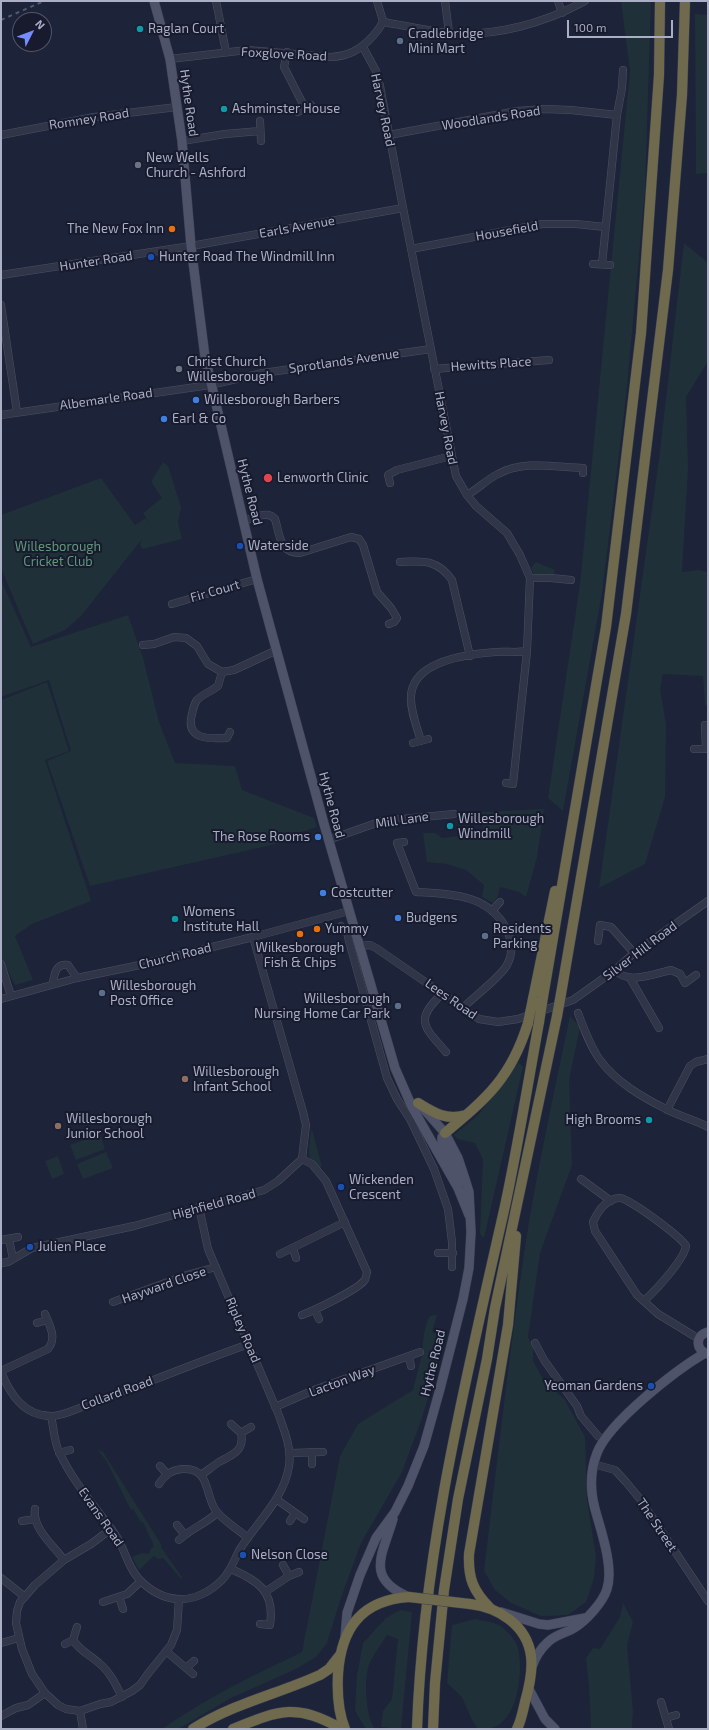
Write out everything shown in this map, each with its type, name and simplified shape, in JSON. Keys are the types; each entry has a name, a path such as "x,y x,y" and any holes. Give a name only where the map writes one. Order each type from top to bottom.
{"highway":[{"path":"416,1729 418,1686 428,1588 442,1499 471,1353 505,1204 539,1022 606,628 641,333 659,75 660,1"},
{"path":"433,1729 435,1683 444,1590 458,1499 495,1308 557,1016 626,614 668,270 682,95 685,1"},
{"path":"445,1133 488,1096 514,1061 522,1042 528,1023 559,872 573,825"},
{"path":"418,1103 432,1112 448,1117 453,1118 468,1114"},
{"path":"517,1729 529,1689 531,1668 529,1650 520,1631 511,1621 494,1610 476,1592 470,1580 468,1569 469,1554 508,1325 520,1193"},
{"path":"345,1729 340,1712 338,1688 340,1655 350,1628 367,1610 383,1602 409,1597 470,1604 494,1610"},
{"path":"194,1729 251,1701 320,1675 329,1669 340,1655"},
{"path":"233,1729 280,1712 294,1711 315,1715 342,1729"}],"main road":[{"name":"Hythe Road","path":"154,1 170,59 177,106 182,141 191,246 205,357 210,385 257,579 328,840 395,1068 412,1107 458,1188 469,1214"},
{"name":"Hythe Road","path":"403,1087 445,1133 458,1158 469,1192 470,1251 467,1280 440,1389 417,1466 395,1512 379,1563 383,1577 393,1588 409,1597"},
{"path":"445,1133 442,1137 442,1142 455,1169 458,1188"},
{"path":"531,1668 538,1653 549,1641 576,1627 595,1610 607,1589 609,1578 591,1477 597,1451 612,1429 639,1404 688,1365 704,1341"},
{"name":"Hythe Road","path":"345,1639 347,1613 360,1575 376,1538 395,1512"},
{"path":"494,1610 538,1624 548,1625 585,1618"},
{"path":"529,1689 545,1719 555,1729"}],"street":[{"path":"216,1 226,52"},
{"path":"376,1 383,20 388,23 448,33 476,33 506,29 562,13 585,1"},
{"path":"445,1 448,33"},
{"path":"558,1 562,13"},
{"name":"Foxglove Road","path":"170,59 247,50 287,52 331,57 343,56 362,47 380,28 383,20"},
{"name":"Harvey Road","path":"362,47 376,70 456,476 467,495 476,506 507,533 523,560 530,578 526,652 513,784 506,783"},
{"path":"287,52 284,67 305,108"},
{"path":"602,264 615,144 616,115 622,88 623,70"},
{"name":"Romney Road","path":"1,134 94,117 177,106"},
{"name":"Woodlands Road","path":"389,135 517,111 544,109 572,110 616,115"},
{"path":"260,122 261,141"},
{"path":"182,141 225,134 260,131"},
{"name":"Earls Avenue","path":"191,246 403,208"},
{"name":"Housefield","path":"411,248 542,224 576,224 605,227"},
{"name":"Hunter Road","path":"1,276 191,246"},
{"path":"593,264 610,265"},
{"path":"1,305 17,412"},
{"name":"Sprotlands Avenue","path":"210,385 263,373 431,349"},
{"name":"Hewitts Place","path":"434,369 549,360"},
{"name":"Albemarle Road","path":"1,415 210,385"},
{"path":"390,483 388,475 397,470 451,456"},
{"path":"467,495 498,474 513,468 538,465 583,468 583,473"},
{"path":"244,521 268,514 273,516 284,547 291,553 300,553 351,537 359,539 364,545 377,592 391,608 397,618 394,622 389,624"},
{"path":"400,562 430,562 446,572 452,580 470,656"},
{"path":"530,578 571,580"},
{"name":"Fir Court","path":"172,604 257,579"},
{"path":"143,645 154,644 174,637 186,638 197,646 208,664 222,672 234,670 277,650"},
{"path":"413,743 424,740 411,698 415,682 426,670 435,665 470,656 496,652 526,652"},
{"path":"222,672 218,686 196,702 191,717 191,727 193,731 203,738 229,738"},
{"path":"694,749 707,749 705,725"},
{"name":"Mill Lane","path":"328,840 382,821 454,814"},
{"path":"404,842 397,843 416,892 462,896 478,901 492,911 502,922 510,937 510,957 507,965 501,973 463,1008"},
{"path":"492,911 500,902"},
{"name":"Silver Hill Road","path":"573,1000 615,970 634,953 708,902"},
{"name":"Church Road","path":"1,999 53,984 135,966 253,937 349,911"},
{"path":"598,941 600,925 611,927 634,953"},
{"path":"341,926 347,932 392,1091 410,1119 434,1169 448,1208 453,1253 452,1267"},
{"path":"253,937 306,1125 302,1159 312,1164 326,1180 366,1269 366,1278 360,1285 315,1310 302,1315"},
{"name":"Lees Road","path":"360,946 370,945 376,948 479,1019 498,1022 518,1019 573,1000"},
{"path":"1,964 11,996"},
{"path":"53,984 54,974 63,964 68,965 77,978"},
{"path":"615,970 619,975 630,978 671,970 680,974 685,983 696,975"},
{"path":"630,978 660,1028"},
{"path":"360,981 370,979"},
{"path":"442,994 431,1005 424,1017 426,1027 431,1035 446,1052"},
{"path":"578,1013 586,1033 604,1063 614,1074 636,1093 667,1110 708,1127"},
{"path":"667,1110 690,1066 696,1062 708,1059"},
{"path":"392,1091 403,1087"},
{"name":"Highfield Road","path":"1,1264 32,1248 134,1226 264,1190 278,1181 302,1159"},
{"path":"581,1179 611,1201"},
{"path":"644,1301 654,1292 683,1255 686,1246 678,1236 625,1199 618,1198 604,1204 594,1219 593,1225 595,1231 637,1295 658,1314 704,1341"},
{"name":"Ripley Road","path":"179,1599 198,1596 217,1585 231,1569 248,1538 276,1499 288,1475 290,1453 285,1431 275,1406 208,1249 199,1207"},
{"path":"280,1254 345,1222"},
{"path":"13,1259 5,1240 18,1237"},
{"path":"293,1248 296,1258"},
{"path":"438,1253 453,1253"},
{"name":"Hayward Close","path":"113,1302 187,1275 216,1267"},
{"path":"315,1310 319,1319"},
{"path":"37,1323 46,1317 53,1336 51,1345 48,1349 1,1372 7,1387 19,1403 36,1413 50,1416"},
{"path":"535,1343 544,1360 577,1406 581,1416 598,1436 604,1440"},
{"name":"Collard Road","path":"50,1416 61,1414 108,1397 248,1344"},
{"name":"Lacton Way","path":"275,1406 314,1390 420,1352"},
{"path":"409,1357 411,1366"},
{"name":"Evans Road","path":"50,1416 59,1454 76,1483 120,1542 133,1570 141,1581 155,1592 179,1599"},
{"path":"201,1475 238,1452 242,1441 241,1433 231,1424"},
{"path":"241,1433 251,1427"},
{"path":"59,1454 70,1450"},
{"path":"312,1452 312,1464"},
{"path":"290,1453 323,1452"},
{"name":"The Street","path":"593,1464 615,1470 626,1482 640,1499 708,1601"},
{"path":"160,1466 167,1474"},
{"path":"160,1484 167,1474 174,1470 187,1469 201,1475 205,1481 211,1502 217,1513 248,1538"},
{"path":"276,1499 304,1519"},
{"path":"36,1509 35,1519 42,1532 64,1560"},
{"path":"178,1540 184,1534 205,1523 217,1513"},
{"path":"290,1521 295,1513"},
{"path":"22,1521 35,1519"},
{"path":"177,1525 184,1534"},
{"path":"111,1529 91,1544 64,1560 35,1585 20,1602 17,1611 16,1623 19,1638 32,1674 45,1693 58,1705 66,1709 80,1711 111,1702 122,1697 140,1684 146,1674 167,1652 177,1630 179,1599"},
{"path":"283,1565 289,1576"},
{"path":"231,1569 252,1578 265,1592 270,1605 271,1619 270,1624 260,1624"},
{"path":"265,1592 289,1576 299,1572"},
{"path":"1,1578 25,1597"},
{"path":"103,1602 127,1594 141,1581"},
{"path":"119,1597 123,1609"},
{"path":"65,1644 73,1640 77,1627"},
{"path":"1,1643 19,1638"},
{"path":"73,1640 84,1653 104,1668 111,1676 122,1697"},
{"path":"167,1652 193,1674"},
{"path":"186,1668 194,1660"},
{"path":"1,1716 16,1708 28,1705 45,1693"},
{"path":"661,1702 669,1729"},
{"path":"80,1711 83,1729"},
{"path":"666,1718 676,1715"}],"green space":[{"path":"621,1 651,1 645,190 626,397 602,593 563,811 548,798 580,584 630,71"},
{"path":"695,14 708,15 708,173 696,174"},
{"path":"684,243 707,262 708,361 686,397 688,468 682,572 699,570 708,572 708,704 705,706 703,676 663,674 660,689 666,724 665,797 645,864 599,888 659,459"},
{"name":"Willesborough Cricket Club","path":"163,462 168,466 181,507 178,523 182,539 142,549 140,543 142,539 81,616 65,630 33,644 1,568 1,515 101,478 135,525 146,518 152,526 143,513 162,498 152,483 152,480"},
{"path":"536,562 555,570 553,575 534,575 531,568"},
{"path":"1,580 31,647 128,615 143,658 159,722 175,763 235,766 242,790 314,818 317,827 294,834 289,841 90,886 47,761 71,751 49,680 1,697"},
{"path":"47,682 69,751 45,760 91,901 32,924 15,936 33,980 15,985 1,957 1,700"},
{"path":"544,809 537,857 526,897 519,892 500,887 498,896 493,903 482,897 484,885 466,870 447,864 427,862 423,833 435,833 442,838 484,833 481,812"},
{"path":"570,1016 580,1027 569,1080 572,1165 540,1253 528,1337 533,1347 533,1361 543,1379 565,1400 585,1437 587,1500 596,1556 594,1578 586,1602 568,1615 541,1616 511,1603 495,1590 484,1571 508,1368 525,1247 540,1160"},
{"path":"518,1062 523,1067 484,1238 480,1234 483,1159 475,1143 458,1139 454,1135 478,1115"},
{"path":"311,1129 322,1167 315,1164 311,1160 309,1145"},
{"path":"100,1134 105,1149 76,1160 70,1145"},
{"path":"106,1152 113,1168 83,1179 77,1164"},
{"path":"58,1156 64,1174 52,1179 45,1161"},
{"path":"437,1315 432,1332 446,1336 422,1418 402,1472 361,1543 341,1598 327,1643 316,1657 296,1669 231,1698 178,1729 162,1729 213,1697 302,1652 340,1456 358,1424 413,1390 423,1355 423,1340 426,1325 430,1316"},
{"path":"97,1449 103,1452 161,1544 161,1547 182,1577 181,1579 163,1558 158,1559 154,1556 139,1570 132,1557 142,1553 149,1554 150,1550 154,1546 143,1522 141,1522 133,1509 131,1510 107,1462"},
{"path":"623,1603 633,1622 627,1645 633,1711 632,1729 591,1729 586,1658 593,1648 600,1649 620,1617"},
{"path":"400,1610 412,1612 401,1729 381,1727 383,1711 392,1699 398,1639 387,1635 368,1668 366,1682 367,1700 370,1717 375,1729 366,1729 355,1711 357,1675 363,1643 386,1618"},
{"path":"475,1619 493,1623 502,1627 515,1640 519,1654 520,1675 516,1698 512,1708 507,1717 501,1723 493,1728 487,1729 478,1729 472,1720 462,1697 447,1683 452,1625"}],"railway":[{"path":"1,20 44,1"}],"place":[{"name":"Raglan Court","path":"140,29"},
{"name":"Cradlebridge Mini Mart","path":"400,41"},
{"name":"Ashminster House","path":"224,109"},
{"name":"New Wells Church - Ashford","path":"138,165"},
{"name":"The New Fox Inn","path":"172,229"},
{"name":"Hunter Road The Windmill Inn","path":"151,257"},
{"name":"Christ Church Willesborough","path":"179,369"},
{"name":"Willesborough Barbers","path":"196,400"},
{"name":"Earl & Co","path":"164,419"},
{"name":"Lenworth Clinic","path":"268,478"},
{"name":"Waterside","path":"240,546"},
{"name":"Willesborough Windmill","path":"450,826"},
{"name":"The Rose Rooms","path":"318,837"},
{"name":"Costcutter","path":"323,893"},
{"name":"Budgens","path":"398,918"},
{"name":"Womens Institute Hall","path":"175,919"},
{"name":"Yummy","path":"317,929"},
{"name":"Wilkesborough Fish & Chips","path":"300,934"},
{"name":"Residents Parking","path":"485,936"},
{"name":"Willesborough Post Office","path":"102,993"},
{"name":"Willesborough Nursing Home Car Park","path":"398,1006"},
{"name":"Willesborough Infant School","path":"185,1079"},
{"name":"High Brooms","path":"649,1120"},
{"name":"Willesborough Junior School","path":"58,1126"},
{"name":"Wickenden Crescent","path":"341,1187"},
{"name":"Julien Place","path":"30,1247"},
{"name":"Yeoman Gardens","path":"651,1386"},
{"name":"Nelson Close","path":"243,1555"}]}
